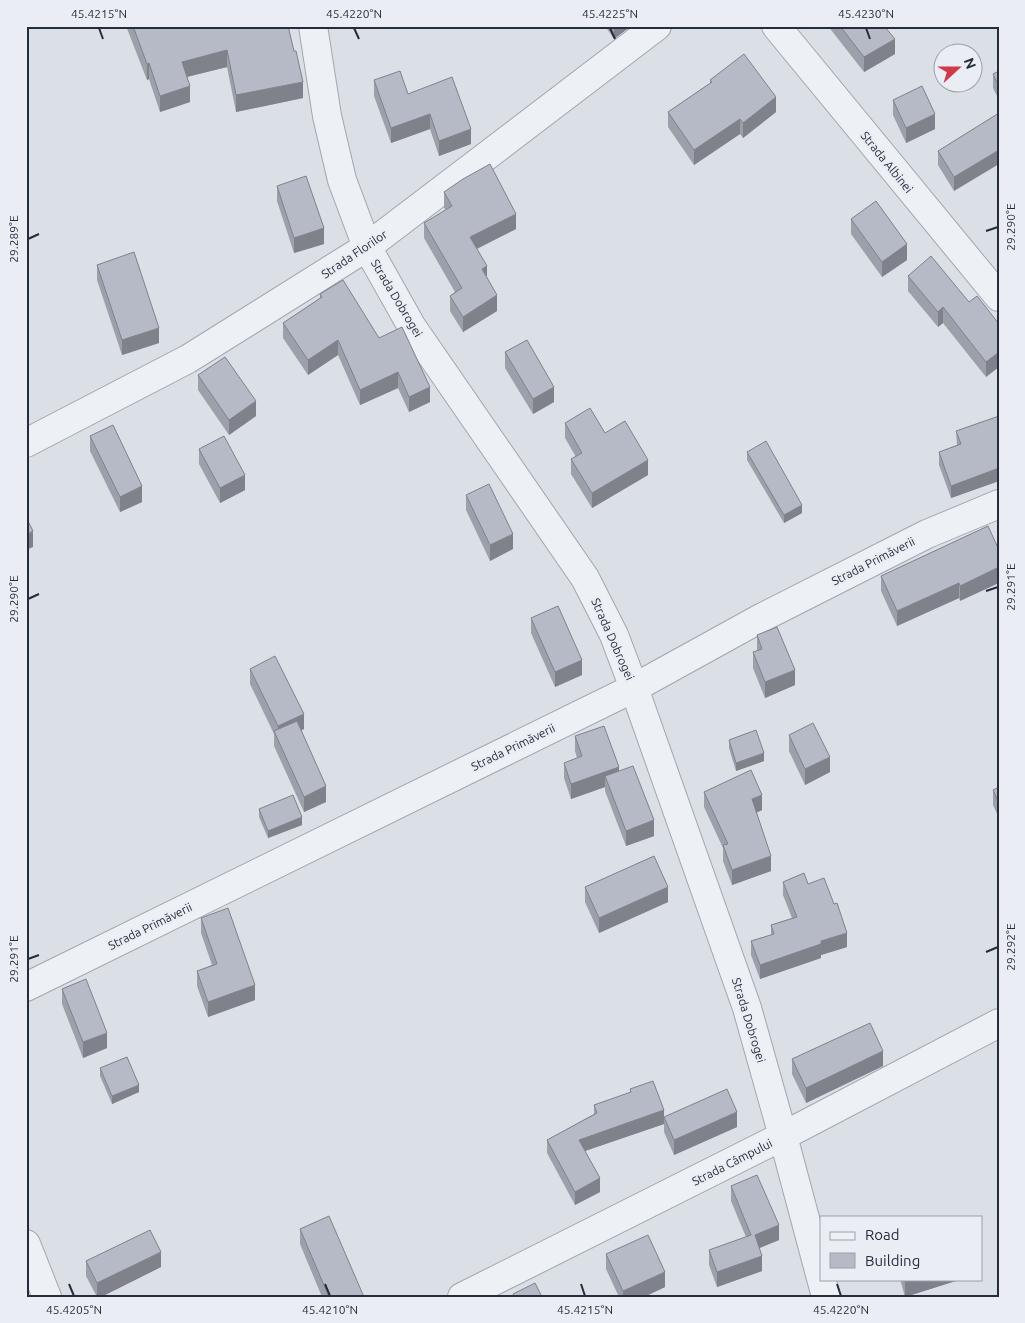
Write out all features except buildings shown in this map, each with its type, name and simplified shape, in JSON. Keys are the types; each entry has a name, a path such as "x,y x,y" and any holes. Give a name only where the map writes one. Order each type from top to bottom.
{"street":[{"name":"Strada Dobrogei","path":"313,26 327,116 342,180 367,247 412,327 585,578 614,635 747,1008 784,1136 820,1274"},
{"name":"Strada Florilor","path":"26,444 188,359 367,247 657,26"},
{"name":"Strada Albinei","path":"776,26 999,298"},
{"name":"Strada Primăverii","path":"26,987 634,688 761,618 927,534 999,504"},
{"name":"Strada Câmpului","path":"462,1297 784,1136 999,1023"},
{"path":"26,1244 46,1297"},
{"name":"Strada Dobrogei","path":"822,1280 826,1297"}]}
